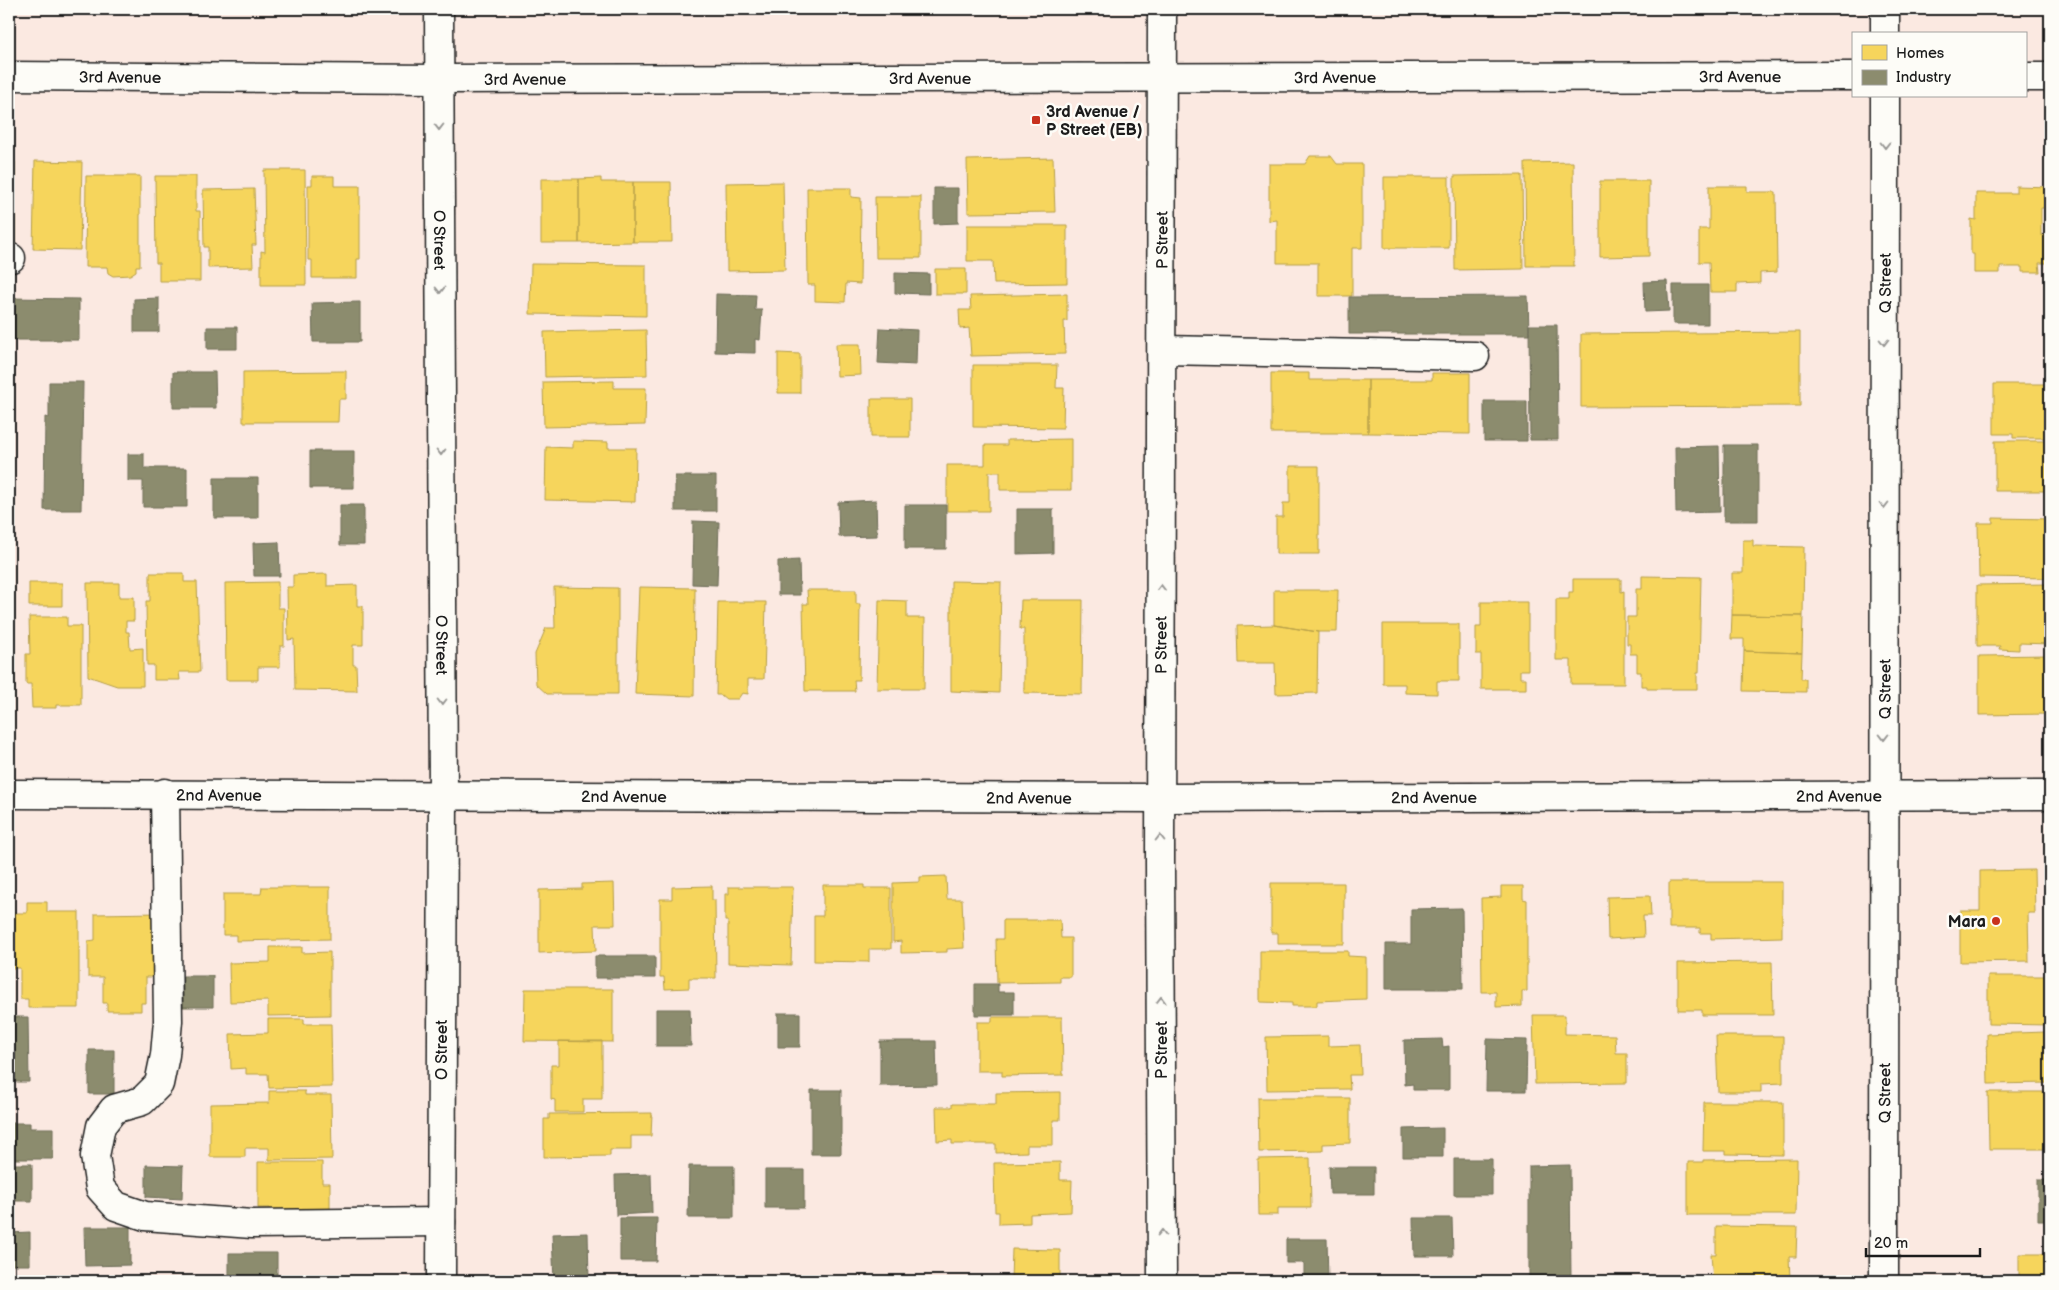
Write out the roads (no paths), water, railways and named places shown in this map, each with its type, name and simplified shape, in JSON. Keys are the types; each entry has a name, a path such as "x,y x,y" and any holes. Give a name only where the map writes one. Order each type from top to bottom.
{"street":[{"name":"O Street","path":"438,9 442,795 441,1281"},
{"name":"P Street","path":"1162,9 1160,798 1162,1281"},
{"path":"1885,9 1885,32"},
{"name":"3rd Avenue","path":"9,76 439,78 1852,76"},
{"path":"2026,77 2050,77"},
{"name":"Q Street","path":"1884,1281 1885,98"},
{"path":"1162,350 1475,356"},
{"path":"165,793 168,1021 165,1055 158,1084 142,1101 114,1109 101,1126 95,1156 100,1188 116,1206 144,1216 252,1224 441,1222"},
{"name":"2nd Avenue","path":"9,794 165,793 1160,798 2050,795"}],"place":[{"name":"3rd Avenue / P Street (EB)","path":"1036,120"},
{"name":"Mara","path":"1996,921"}]}
